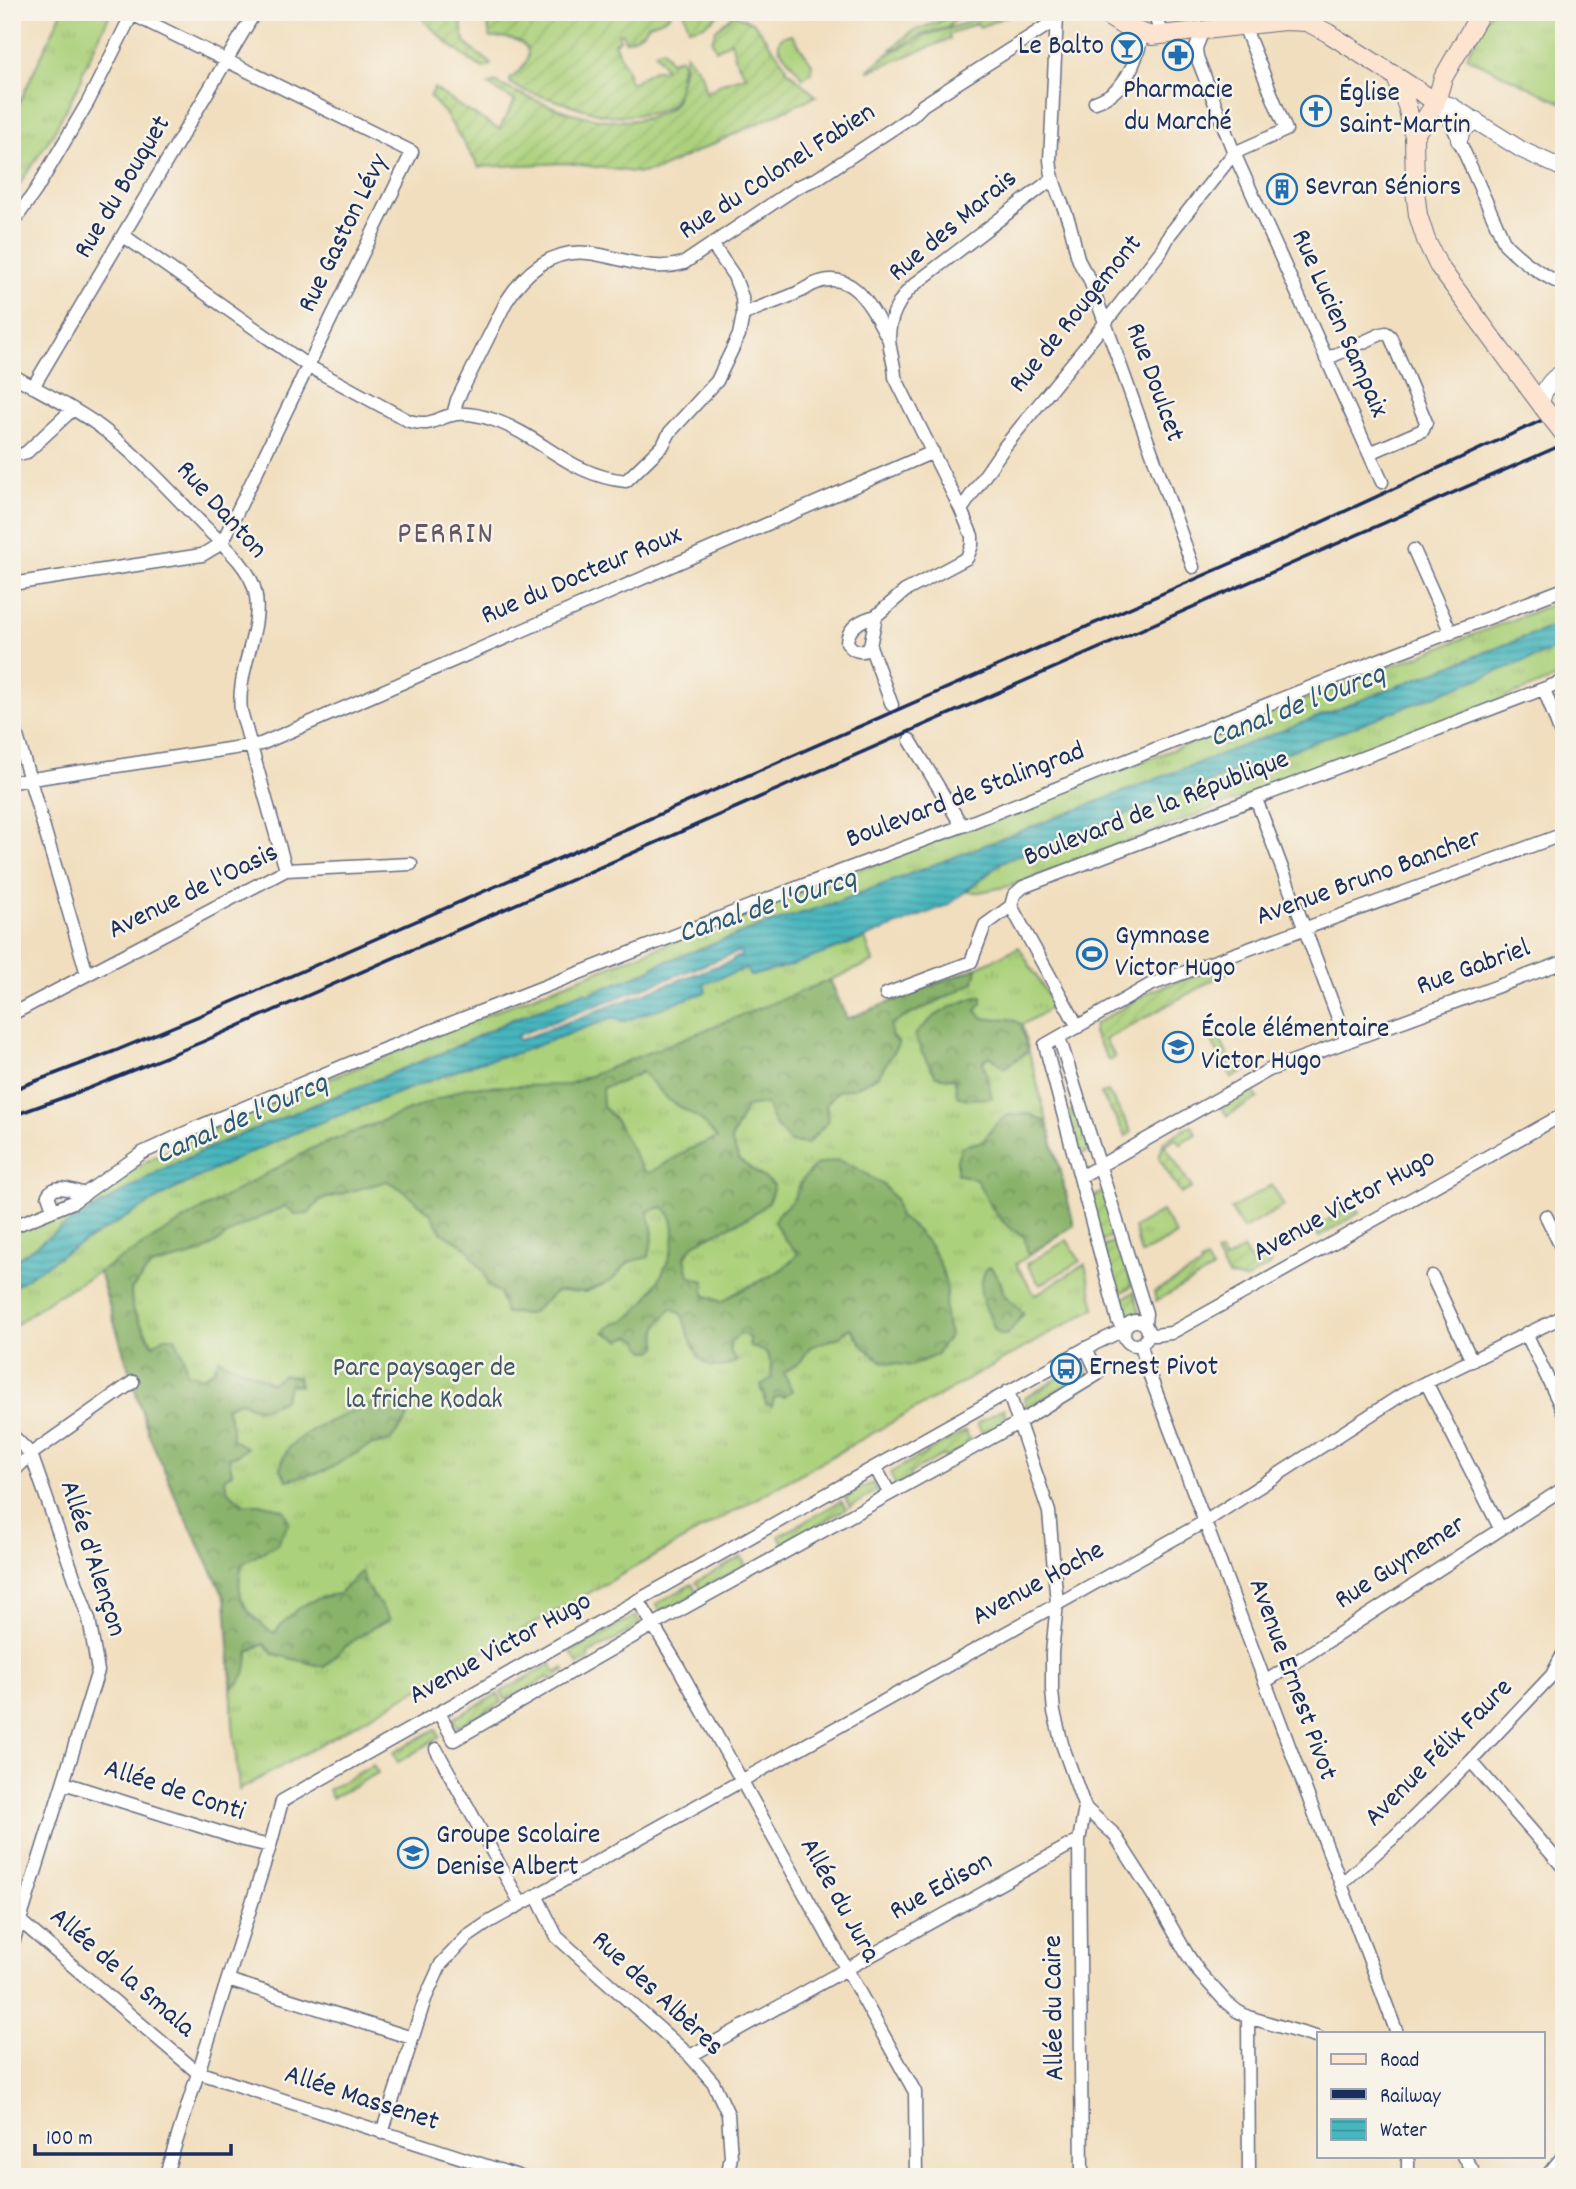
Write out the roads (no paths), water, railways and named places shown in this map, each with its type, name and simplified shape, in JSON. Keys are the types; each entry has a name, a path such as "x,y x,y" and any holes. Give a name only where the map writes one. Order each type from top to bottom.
{"main road":[{"path":"1101,12 1125,27 1152,36 1244,26 1284,17 1307,22 1316,25 1436,102"},
{"path":"1413,136 1436,102 1443,78 1481,12"},
{"path":"1395,75 1421,83 1443,78"},
{"path":"1395,75 1407,106 1413,136 1416,202 1431,250 1451,284 1564,435"}],"street":[{"name":"Rue du Bouquet","path":"33,387 255,12"},
{"path":"1153,12 1159,27 1168,34"},
{"name":"Rue Gaston Lévy","path":"133,13 412,152 222,543"},
{"path":"12,224 36,190 88,102 133,13"},
{"name":"Rue des Marais","path":"870,646 867,650 856,651 850,648 847,642 850,630 865,618 876,615 905,591 967,558 972,545 972,536 961,510 895,377 895,362 888,340 893,316 909,290 1052,178 1050,160 1057,16"},
{"name":"Rue du Colonel Fabien","path":"453,415 457,400 506,302 531,270 548,260 570,253 588,253 656,267 671,267 696,256 797,187 818,178 912,117 923,105 1057,16"},
{"path":"1234,153 1286,131 1244,26"},
{"name":"Rue Lucien Sampaix","path":"1203,30 1196,48 1197,57 1234,153 1382,482"},
{"path":"1095,102 1115,93 1122,85 1139,50 1143,33"},
{"path":"1436,102 1450,105 1522,150 1564,169"},
{"path":"1436,102 1450,120 1505,244 1549,278 1564,285"},
{"path":"1459,140 1462,131 1476,120"},
{"name":"Rue de Rougemont","path":"961,510 1005,446 1105,323 1234,153"},
{"name":"Rue Doulcet","path":"1052,178 1072,233 1080,266 1089,278 1193,567"},
{"path":"124,236 308,366 410,421 425,424 453,415 467,414 496,421 520,432 572,465 607,479 626,481 663,445 670,432 716,381 739,335 743,315 742,297 738,285 712,244"},
{"path":"743,315 760,306 799,293 814,284 823,281 840,282 855,288 867,301 888,340"},
{"path":"1326,359 1381,334 1390,336 1426,426 1423,430 1370,453"},
{"path":"1542,406 1546,386 1564,372"},
{"name":"Rue Danton","path":"12,375 95,424 159,478 222,543 247,574 255,590 257,609 240,689 241,711 286,870"},
{"path":"23,454 73,410"},
{"name":"Rue du Docteur Roux","path":"12,782 261,744 933,452"},
{"path":"12,584 202,555 222,543"},
{"path":"1414,550 1451,633"},
{"name":"Boulevard de Stalingrad","path":"12,1227 74,1202 142,1153 372,1054 1564,589"},
{"path":"876,615 870,646 892,705"},
{"name":"Boulevard de la République","path":"1078,1027 1012,906 1014,895 1023,887 1564,681"},
{"path":"1544,688 1564,742"},
{"path":"12,719 87,974"},
{"path":"910,740 962,826"},
{"path":"1256,799 1347,1042"},
{"name":"Avenue Bruno Bancher","path":"1078,1027 1150,985 1564,834"},
{"name":"Avenue de l'Oasis","path":"12,1014 286,870 411,864"},
{"path":"886,994 971,962 985,925 1012,906"},
{"name":"Rue Gabriel","path":"1080,1177 1269,1070 1564,962"},
{"path":"1059,1037 1146,1313 1145,1334 1130,1343 1118,1321 1045,1045 1059,1037 1078,1027"},
{"name":"Avenue Victor Hugo","path":"165,2177 282,1801 1008,1391 1086,1348 1124,1331 1127,1325 1134,1321 1145,1334 1171,1333 1564,1114"},
{"path":"53,1209 48,1195 51,1189 85,1194"},
{"path":"1546,1216 1564,1253"},
{"path":"1432,1276 1472,1361"},
{"name":"Avenue Hoche","path":"382,2133 425,1999 440,1964 467,1937 742,1779 1206,1521 1395,1399 1564,1316"},
{"name":"Avenue Ernest Pivot","path":"1145,1334 1147,1368 1397,2032"},
{"path":"1526,1334 1564,1413"},
{"name":"Avenue Victor Hugo","path":"439,1713 454,1740 653,1625 1018,1423 1098,1374 1086,1348"},
{"path":"12,1473 31,1454 133,1382"},
{"path":"1426,1382 1500,1528"},
{"path":"1008,1391 1049,1512 1057,1603 1052,1653 1054,1712 1062,1744 1085,1808 1114,1834 1199,1972 1226,2002 1248,2017 1317,2037"},
{"name":"Allée d'Alençon","path":"12,1435 31,1454 89,1619 98,1671 64,1783 16,1917 12,1946"},
{"path":"875,1467 890,1494"},
{"name":"Rue Guynemer","path":"1265,1682 1564,1488"},
{"name":"Allée du Jura","path":"638,1600 676,1661 915,2092 916,2177"},
{"name":"Avenue Félix Faure","path":"1341,1884 1394,1837 1471,1761 1552,1675 1564,1652"},
{"path":"436,1749 521,1904"},
{"path":"1471,1761 1564,1868"},
{"name":"Allée de Conti","path":"64,1783 270,1846"},
{"path":"1079,1840 1085,1808"},
{"name":"Rue Edison","path":"690,2056 1079,1840"},
{"name":"Allée du Caire","path":"1079,1840 1082,2177"},
{"name":"Rue des Albères","path":"537,1896 557,1937 690,2056 713,2082 728,2113 731,2157 727,2177"},
{"name":"Allée de la Smala","path":"16,1917 197,2072"},
{"path":"228,1980 412,2038"},
{"path":"1248,2017 1249,2177"},
{"name":"Allée Massenet","path":"197,2072 515,2175"},
{"path":"1546,2177 1564,2155"},
{"path":"1408,2158 1408,2177"},
{"path":"1465,2158 1476,2177"}],"water":[{"name":"Canal de l'Ourcq","path":"1564,622 1564,646 1002,862 950,904 792,965 750,976 746,968 704,984 706,992 621,1022 617,1018 611,1018 517,1053 479,1062 316,1124 171,1191 60,1256 12,1288 12,1263 61,1228 161,1170 220,1143 449,1050 511,1020 652,970 654,966 761,926 837,902","holes":["741,953 741,956 733,961 517,1039 518,1035"]}],"railway":[{"path":"12,1090 218,1008 1257,552 1564,410"},
{"path":"12,1116 202,1042 1564,444"}],"place":[{"name":"Le Balto","path":"1127,48"},
{"name":"Pharmacie du Marché","path":"1178,55"},
{"name":"Église Saint-Martin","path":"1316,111"},
{"name":"Sevran Séniors","path":"1282,189"},
{"name":"Gymnase Victor Hugo","path":"1092,954"},
{"name":"École élémentaire Victor Hugo","path":"1178,1047"},
{"name":"Ernest Pivot","path":"1066,1369"},
{"name":"Groupe Scolaire Denise Albert","path":"413,1853"}],"district":[{"name":"PERRIN","path":"446,536"}],"park label":[{"name":"Parc paysager de la friche Kodak","path":"424,1386"}]}
